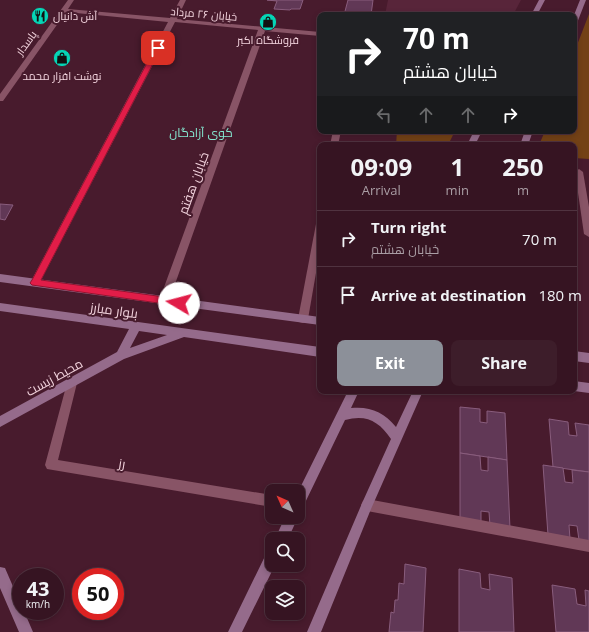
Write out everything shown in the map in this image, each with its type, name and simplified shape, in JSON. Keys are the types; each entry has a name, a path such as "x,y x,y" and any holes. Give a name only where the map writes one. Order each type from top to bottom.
{"main road":[{"path":"536,12 542,0"},
{"path":"577,15 583,0"},
{"name":"بلوار مبارز","path":"0,278 317,321"},
{"name":"بلوار مبارز","path":"0,307 317,352"},
{"path":"120,355 136,327"},
{"name":"محیط زیست","path":"0,422 120,355 184,333"},
{"path":"577,356 589,358"},
{"path":"577,386 589,388"},
{"path":"305,490 353,394"},
{"path":"314,632 367,505 417,394"},
{"path":"342,416 361,411 371,413 382,418 390,426 396,438"},
{"path":"235,632 265,571"},
{"path":"0,573 26,632"}],"street":[{"name":"پاسدار","path":"0,99 71,0"},
{"path":"35,283 183,0"},
{"name":"خیابان ۲۶ مرداد","path":"63,10 317,34"},
{"name":"خیابان هفتم","path":"164,300 262,29"},
{"path":"577,171 589,173"},
{"path":"577,176 589,234"},
{"path":"303,319 317,241"},
{"name":"رز","path":"72,383 52,466 265,500"},
{"path":"367,505 589,546"}],"shaded area":[{"path":"388,0 521,0 515,12 386,12"},
{"path":"589,14 589,159 577,158 577,142 540,142 544,134 577,134 577,45"},
{"path":"397,134 454,134 450,142 396,142"}],"building":[{"path":"267,0 303,0 300,9 290,10 274,9 277,1"},
{"path":"348,0 373,0 371,12 345,12"},
{"path":"0,204 13,205 5,220 0,219"},
{"path":"460,407 480,409 480,422 487,423 487,411 505,413 507,460 460,453"},
{"path":"549,419 568,422 569,435 577,436 575,423 589,425 589,472 553,467"},
{"path":"460,453 480,456 481,470 488,471 488,457 507,460 510,529 490,526 489,512 481,511 481,525 460,521"},
{"path":"543,465 563,468 565,482 573,483 572,470 589,472 589,542 579,540 577,526 569,525 570,539 548,535"},
{"path":"405,564 426,568 423,632 389,632 391,612 394,613 395,600 398,600 399,583 404,584"},
{"path":"459,569 480,573 481,588 490,590 489,574 512,578 514,632 459,632"},
{"path":"552,585 575,589 577,604 586,606 585,590 589,591 589,632 556,632"}],"place":[{"name":"آش دانیال","path":"40,16"},
{"name":"فروشگاه اکبر","path":"268,22"},
{"name":"نوشت افزار محمد","path":"62,58"}],"district":[{"name":"کوی آزادگان","path":"201,133"}],"route":[{"path":"158,48 35,283 179,303"}]}
